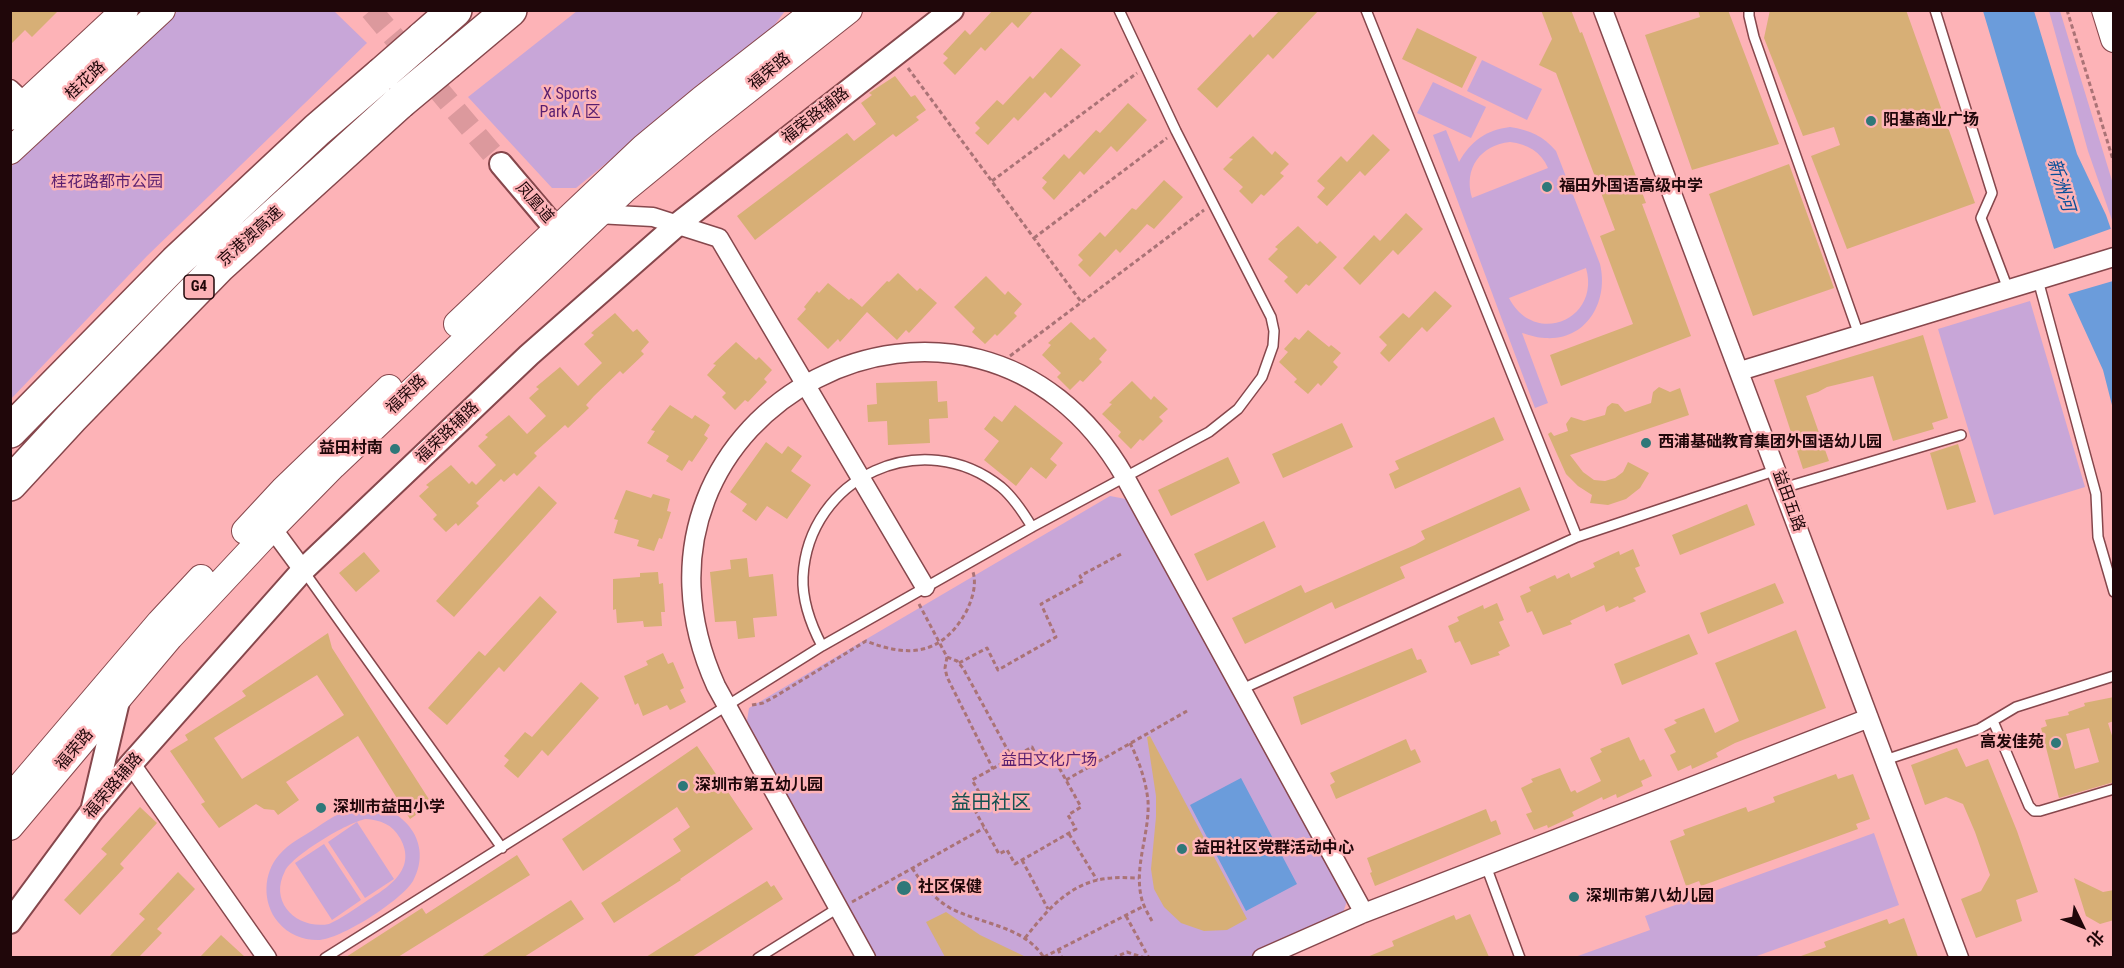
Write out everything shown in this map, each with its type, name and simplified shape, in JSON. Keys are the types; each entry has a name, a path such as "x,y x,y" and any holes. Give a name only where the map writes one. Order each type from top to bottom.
{"highway":[{"name":"京港澳高速","path":"10,431 176,262 317,130 455,10"},
{"name":"京港澳高速","path":"10,484 219,266 400,102 510,10"}],"main road":[{"name":"桂花路","path":"15,103 125,10"},
{"name":"桂花路","path":"10,151 162,10"},
{"name":"福荣路","path":"10,827 170,637 272,528 562,236 644,147 816,10"},
{"name":"福荣路","path":"10,798 159,622 284,489 562,236 597,214 702,126 849,10"},
{"path":"2105,10 2114,39"}],"street":[{"name":"福荣路辅路","path":"10,922 92,811 131,764 303,570 529,355 678,224 952,10"},
{"name":"益田五路","path":"1604,10 1959,957"},
{"name":"凤凰道","path":"501,164 562,236"},
{"path":"597,214 653,217 719,238 861,477 920,591"},
{"path":"1740,371 2114,257"},
{"path":"866,957 707,665 695,620 691,574 698,528 713,485 737,445 768,411 805,384 831,371 858,361 914,352 970,357 998,365 1042,387 1081,417 1098,436 1125,477 1364,913"},
{"path":"272,528 303,570"},
{"path":"92,811 119,697"},
{"path":"1262,957 1364,913 1869,718"},
{"path":"131,764 267,957"}],"lane":[{"path":"325,957 822,646 1032,527 1209,432 1226,420 1251,394 1262,377 1268,361 1274,331 1271,318 1176,131 1119,10"},
{"path":"1366,10 1577,537"},
{"path":"1749,10 1754,37 1859,335"},
{"path":"1935,10 1992,194 1981,218 2008,289"},
{"path":"2046,277 2096,494 2098,537 2114,592"},
{"path":"1783,488 1961,435"},
{"path":"822,646 811,625 804,602 803,578 806,554 813,531 825,510 841,492 861,477 883,466 908,460 933,460 958,464 981,474 1002,488 1019,506 1032,527"},
{"path":"1242,688 1577,537 1777,470"},
{"path":"303,570 502,848"},
{"path":"1885,760 1979,729 2016,707 2114,676"},
{"path":"1993,721 2029,806 2034,811 2114,789"},
{"path":"1486,866 1520,957"},
{"path":"758,957 838,909"}],"path":[{"path":"2067,10 2114,163"},
{"path":"897,53 1082,303"},
{"path":"992,181 1145,66"},
{"path":"1034,238 1176,131"},
{"path":"2108,145 2114,144"},
{"path":"998,365 1212,203"},
{"path":"959,663 987,648 998,670 1056,637 1041,604 1083,581 1080,576 1123,553"},
{"path":"751,705 763,703 776,696 866,641 906,651 922,650 940,643 953,631 968,609 976,580 971,562"},
{"path":"920,591 947,657 946,677 993,769"},
{"path":"947,657 959,663 963,668 1012,758"},
{"path":"1066,780 1187,711"},
{"path":"1130,743 1139,763 1148,801 1139,878 1142,901 1152,921"},
{"path":"1032,747 1040,761 1052,754 1081,807 1068,815 1076,829 1015,864 1007,850 999,854 968,798 979,792 972,780 1012,758 1032,747"},
{"path":"838,909 984,828"},
{"path":"1069,834 1097,880"},
{"path":"1022,860 1048,909"},
{"path":"912,868 930,892 951,908 1024,938 1038,948 1044,957 1144,906"},
{"path":"1024,938 1059,899 1097,880 1139,878"},
{"path":"1126,916 1147,957"},
{"path":"1058,950 1062,957"},
{"path":"1113,957 1127,952 1147,957"}],"green space":[{"name":"桂花路都市公园","path":"178,11 334,11 367,43 147,256 11,399 10,168 52,125"},
{"name":"X Sports Park A 区","path":"577,11 785,11 773,27 576,188 552,188 468,97"},
{"path":"2049,11 2060,11 2113,184 2112,220 2088,151"},
{"path":"1482,60 1542,89 1527,120 1467,91"},
{"path":"1433,82 1486,107 1471,138 1417,113"},
{"path":"1510,127 1530,132 1546,141 1556,151 1600,264 1602,278 1598,304 1592,316 1573,333 1560,337 1542,338 1522,333 1548,403 1535,408 1433,135 1446,130 1459,162 1474,142 1486,134","holes":["1510,142 1533,150 1542,157 1548,168 1472,198 1470,177 1477,160 1491,148","1586,268 1588,286 1584,302 1575,313 1562,321 1548,324 1534,321 1520,313 1509,298"]},
{"path":"2030,301 2085,487 1994,515 1938,329"},
{"name":"益田文化广场","path":"1110,496 1131,500 1349,895 1341,919 1257,957 872,957 745,734 749,708"},
{"path":"365,804 392,812 412,829 420,853 419,867 413,881 384,908 341,933 318,940 296,936 278,922 269,906 266,888 270,870 283,851 297,840 345,810","holes":["366,819 389,826 400,838 405,849 405,860 398,877 382,891 329,924 307,923 289,912 280,894 281,883 290,864 322,840 347,826"]},
{"path":"357,822 394,879 365,898 328,842"},
{"path":"1874,833 1899,905 1754,957 1575,957 1650,930 1645,916"},
{"path":"324,844 361,900 332,920 295,863"}],"water":[{"name":"新洲河","path":"1983,11 2034,11 2077,154 2106,215 2114,238 2113,409 2103,370 2066,289"},
{"path":"1241,778 1297,884 1246,911 1190,805"}],"pier":[{"path":"2113,228 2113,281 2065,295 2051,250"}],"building":[{"path":"10,10 59,10 32,37 25,30 10,45"},
{"path":"993,10 1034,10 1018,28 1012,22 985,51 981,47 955,75 943,63 948,58 943,54 965,30 970,35"},
{"path":"1280,10 1319,10 1273,59 1268,54 1217,108 1197,89 1250,34 1253,38"},
{"path":"1541,10 1571,10 1580,33 1582,32 1646,203 1642,204 1691,336 1561,386 1550,355 1633,324 1600,236 1615,230 1556,73 1539,65 1552,39"},
{"path":"1698,10 1728,10 1779,144 1692,170 1645,35 1700,17"},
{"name":"阳基商业广场","path":"1770,10 1906,10 1975,203 1847,249 1811,156 1840,145 1834,127 1803,136 1764,38"},
{"path":"1417,28 1477,57 1462,88 1402,59"},
{"path":"1061,48 1081,65 1051,98 1045,92 1018,121 1014,117 988,145 975,133 980,128 975,123 997,100 1003,105 1030,76 1033,79"},
{"path":"895,76 911,97 915,95 926,110 916,117 919,120 896,137 893,134 755,240 737,216 847,133 854,141 876,124 861,103 872,95 869,93"},
{"path":"1128,103 1147,120 1117,152 1111,146 1084,175 1080,171 1054,200 1042,188 1047,182 1042,178 1064,154 1069,159 1096,130 1100,133"},
{"path":"1373,134 1390,150 1365,176 1360,171 1327,206 1317,197 1325,188 1317,181 1341,156 1347,162"},
{"path":"1253,136 1272,155 1275,151 1289,164 1280,173 1284,176 1264,196 1261,194 1252,204 1239,191 1243,187 1223,169 1233,159 1229,158"},
{"path":"1789,164 1834,288 1753,316 1709,194"},
{"path":"1164,180 1183,197 1154,229 1147,224 1120,253 1116,249 1090,277 1078,265 1083,260 1078,255 1100,232 1105,237 1132,208 1136,210"},
{"path":"1406,213 1423,229 1398,255 1393,250 1360,285 1343,268 1374,235 1380,241"},
{"path":"1298,226 1317,244 1320,241 1337,257 1309,286 1306,284 1297,294 1284,281 1288,277 1268,259 1278,249 1275,247"},
{"path":"898,273 917,291 920,288 937,303 909,333 906,330 897,340 867,312 840,342 838,339 828,349 797,319 817,291 819,293 828,283 862,307"},
{"path":"986,276 1005,295 1008,291 1022,304 1014,313 1017,316 997,336 995,334 985,344 972,332 975,328 954,307"},
{"path":"1435,291 1452,306 1427,332 1422,327 1389,362 1380,353 1387,345 1379,337 1403,313 1409,318"},
{"path":"615,313 633,332 637,329 649,342 641,351 644,354 623,374 620,371 594,396 586,405 589,408 568,428 565,425 534,453 537,456 517,476 514,473 504,482 501,479 476,503 479,506 458,526 456,523 446,532 433,519 437,515 419,496 429,487 426,485 451,465 469,484 472,481 476,485 496,465 478,446 488,437 485,435 509,415 527,434 546,416 529,398 539,389 536,387 560,367 578,386 602,363 584,344 594,335 591,333"},
{"path":"1071,322 1090,340 1094,337 1107,350 1099,359 1102,362 1083,382 1080,380 1070,390 1057,377 1061,373 1042,355 1051,345 1048,343"},
{"path":"1308,330 1329,347 1331,345 1341,353 1333,362 1338,367 1321,386 1318,383 1308,394 1294,382 1297,379 1279,362 1288,352 1284,349 1295,337 1299,340"},
{"path":"1923,335 1948,418 1932,423 1934,429 1893,441 1873,376 1827,387 1806,396 1829,461 1803,469 1774,380"},
{"path":"736,342 756,360 759,357 772,370 764,379 767,382 748,402 745,400 735,410 722,397 726,393 707,375 716,365 713,364"},
{"path":"937,381 938,402 947,401 948,418 929,419 930,443 888,445 887,421 868,422 867,405 877,404 876,383"},
{"path":"1132,381 1151,400 1154,396 1168,409 1159,417 1163,421 1143,441 1140,439 1131,449 1118,436 1121,432 1102,414 1112,404 1109,403"},
{"path":"1659,387 1670,392 1680,388 1689,415 1570,455 1583,472 1594,480 1605,481 1615,478 1623,472 1628,462 1649,473 1640,488 1626,499 1608,505 1590,503 1592,495 1566,474 1548,434 1551,432 1554,436 1568,431 1566,424 1571,417 1584,421 1605,415 1607,407 1612,403 1618,404 1625,412 1651,403 1653,392"},
{"path":"670,405 692,419 695,415 710,425 704,435 708,438 692,462 689,460 682,471 666,461 669,456 647,443 655,431 651,430"},
{"path":"1015,405 1063,443 1050,459 1057,465 1046,479 1031,467 1016,486 984,460 999,441 984,429 994,416 1002,422"},
{"path":"1494,417 1504,440 1395,489 1389,474 1399,469 1395,461"},
{"path":"1342,423 1353,447 1283,478 1272,454"},
{"path":"766,442 782,454 788,446 802,456 791,471 811,485 787,519 767,506 756,521 742,511 747,504 730,492"},
{"path":"1958,444 1976,502 1947,510 1930,453"},
{"path":"1228,457 1240,483 1171,516 1158,490"},
{"path":"539,486 557,503 454,617 436,601"},
{"path":"1520,487 1530,510 1400,567 1405,578 1335,609 1332,602 1245,644 1232,618 1301,585 1305,593 1415,545 1425,539 1421,531"},
{"path":"626,490 651,498 653,494 670,499 667,511 671,512 662,539 659,538 654,551 637,546 639,540 614,533 618,520 614,519"},
{"path":"1747,504 1755,525 1680,555 1672,535"},
{"path":"1264,521 1276,547 1207,581 1194,554"},
{"path":"1633,549 1640,566 1635,568 1646,592 1633,598 1636,601 1606,612 1604,605 1570,621 1572,624 1543,635 1532,611 1527,613 1520,596 1531,591 1529,587 1555,575 1557,579 1569,573 1571,578 1595,567 1593,563 1619,551 1620,555"},
{"path":"364,552 380,571 356,592 339,573"},
{"path":"747,558 749,577 773,574 777,616 753,618 755,637 738,639 736,621 715,622 710,572 731,569 730,560"},
{"path":"658,572 659,584 663,583 665,612 661,612 662,626 644,627 643,621 617,623 616,609 613,610 613,579 640,577 640,573"},
{"path":"1775,583 1784,603 1708,634 1700,613"},
{"path":"540,596 557,612 504,672 499,667 447,725 428,708 479,651 485,656"},
{"path":"1497,603 1504,620 1499,622 1510,646 1498,652 1500,655 1471,665 1460,641 1455,643 1448,626 1459,621 1457,617 1483,605 1484,609"},
{"path":"1796,630 1826,708 1735,743 1716,753 1718,757 1692,769 1691,765 1678,771 1670,755 1676,752 1664,729 1677,723 1674,720 1704,708 1715,733 1739,721 1715,663"},
{"path":"328,633 332,648 432,804 410,819 358,736 286,782 299,800 278,815 274,810 264,809 256,804 219,828 201,804 205,802 170,751 188,740 185,735 246,696 242,691","holes":["317,675 344,715 242,779 214,738"]},
{"path":"1689,634 1698,654 1622,685 1614,664"},
{"path":"1412,648 1417,660 1421,659 1427,672 1301,725 1293,697"},
{"path":"663,653 668,664 673,662 684,688 680,690 686,702 670,710 667,705 643,716 638,703 635,705 624,676 648,665 646,661"},
{"path":"581,682 599,698 548,756 542,750 518,778 504,766 509,760 504,756 525,732 532,737"},
{"name":"高发佳苑","path":"2114,697 2114,721 2108,723 2114,742 2114,782 2059,798 2041,728 2047,726 2045,720 2069,715 2068,712 2085,706 2084,703","holes":["2089,728 2099,762 2075,769 2066,734"]},
{"name":"益田社区党群活动中心","path":"1150,736 1247,919 1227,930 1204,931 1181,923 1164,907 1154,889 1151,869 1156,796 1147,737"},
{"path":"1629,737 1640,761 1644,759 1652,776 1641,781 1643,786 1617,798 1616,794 1603,800 1602,797 1572,812 1574,816 1548,828 1547,825 1534,830 1526,814 1532,812 1521,788 1533,782 1531,779 1560,768 1571,792 1575,790 1577,793 1601,781 1590,758 1602,752 1600,749"},
{"path":"1406,739 1411,751 1415,749 1421,762 1336,799 1330,785 1335,782 1330,773"},
{"path":"697,746 753,829 681,880 614,923 601,903 681,851 673,839 690,827 677,807 583,871 562,839"},
{"path":"1957,748 1966,767 1988,759 2017,831 2038,892 2016,900 2022,921 1976,938 1961,899 1981,891 1990,875 1975,832 1963,804 1946,797 1925,805 1911,765"},
{"path":"1836,774 1838,779 1853,774 1870,819 1856,824 1858,829 1701,886 1699,881 1686,886 1670,841 1685,835 1683,830 1746,807 1748,812 1775,802 1773,797"},
{"path":"140,807 157,823 120,864 124,868 80,915 64,900 107,854 101,849"},
{"path":"1486,809 1491,822 1496,820 1501,834 1375,886 1367,858"},
{"path":"517,855 530,875 398,957 346,957 422,908 426,914"},
{"path":"178,872 195,889 157,929 162,933 139,957 109,957 145,919 139,914"},
{"path":"2074,878 2103,892 2114,890 2114,920 2100,924 2086,916"},
{"path":"767,881 771,887 774,885 783,899 692,957 646,957"},
{"path":"571,900 584,919 524,957 481,957"},
{"path":"946,912 980,935 1026,957 945,957 926,922"},
{"path":"1470,914 1489,957 1367,957 1394,946 1392,941 1454,915 1456,920"},
{"path":"1904,918 1918,957 1801,957 1826,947 1824,942 1887,919 1889,924"},
{"path":"221,935 245,957 200,957"}],"tunnel":[{"path":"371,10 501,164"}],"place":[{"name":"阳基商业广场","path":"1871,121"},
{"name":"福田外国语高级中学","path":"1547,187"},
{"name":"西浦基础教育集团外国语幼儿园","path":"1646,443"},
{"name":"益田村南","path":"395,449"},
{"name":"高发佳苑","path":"2056,743"},
{"name":"深圳市第五幼儿园","path":"683,786"},
{"name":"深圳市益田小学","path":"321,808"},
{"name":"益田社区党群活动中心","path":"1182,849"},
{"name":"社区保健","path":"904,888"},
{"name":"深圳市第八幼儿园","path":"1574,897"}],"district":[{"name":"益田社区","path":"991,804"}]}
